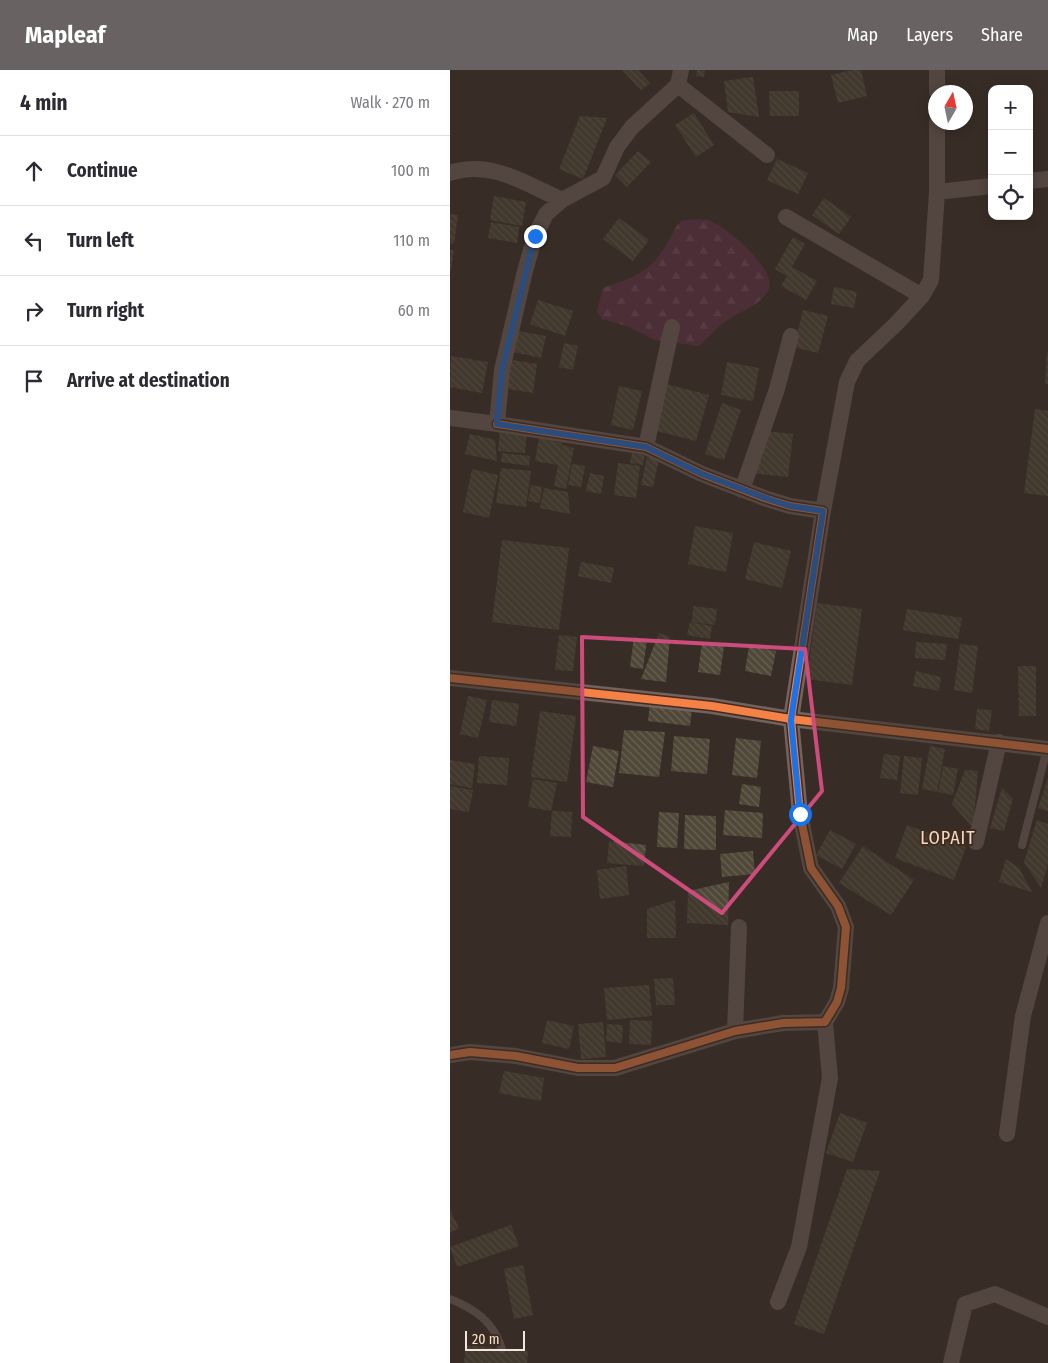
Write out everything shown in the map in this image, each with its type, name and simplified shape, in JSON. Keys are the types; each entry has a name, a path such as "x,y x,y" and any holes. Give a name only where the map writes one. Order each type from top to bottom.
{"street":[{"path":"937,70 937,85"},
{"path":"497,424 502,370 525,271 535,236 546,214 562,200 603,178 618,147 632,127 680,78 767,155"},
{"path":"778,1302 800,1247 830,1078 831,1067 825,1022 836,1002 840,988 846,927 838,906 811,868 800,814 791,720 823,511 848,382 857,361 922,296 931,280 937,192 937,130"},
{"path":"450,173 462,169 482,168 502,173 562,200"},
{"path":"1033,180 1048,178"},
{"path":"937,192 988,186"},
{"path":"786,217 922,296"},
{"path":"646,447 672,327"},
{"path":"742,490 777,389 790,336"},
{"path":"450,418 646,447 702,474 742,490 790,506 823,511"},
{"path":"450,678 712,706 791,720 1048,749"},
{"path":"976,842 999,742"},
{"path":"1007,1134 1023,1016 1048,923"},
{"path":"735,1031 739,927"},
{"path":"450,1055 470,1052 516,1056 578,1068 615,1068 735,1031 783,1023 825,1022"},
{"path":"951,1363 965,1304 995,1294 1048,1317"}],"lane":[{"path":"1022,846 1048,749"},
{"path":"450,1299 483,1316 498,1334 502,1349"}],"highlighted area":[{"path":"582,637 805,649 822,791 722,913 583,817"}],"green space":[{"path":"683,220 707,220 715,223 737,239 766,272 770,282 768,291 764,296 756,304 722,324 699,346 655,340 629,327 602,319 597,311 603,288 633,277 648,267 655,261 676,227"}],"building":[{"path":"622,70 638,70 650,83 641,90"},
{"path":"697,70 705,70 704,77 696,76"},
{"path":"861,70 867,96 838,103 831,75"},
{"path":"753,77 759,117 728,112 724,81"},
{"path":"769,91 799,91 799,116 770,116"},
{"path":"694,113 714,145 696,157 675,125"},
{"path":"580,116 607,118 583,179 559,169"},
{"path":"638,151 651,162 627,187 615,175"},
{"path":"777,159 808,173 798,194 767,180"},
{"path":"494,196 526,202 522,226 490,220"},
{"path":"824,198 851,217 839,234 812,215"},
{"path":"450,214 458,215 454,244 450,243"},
{"path":"619,218 649,240 633,261 603,239"},
{"path":"491,222 519,227 517,243 488,238"},
{"path":"793,237 805,244 792,267 817,281 806,300 781,286 787,276 775,269"},
{"path":"450,250 454,250 451,270 450,270"},
{"path":"834,287 857,292 854,308 831,304"},
{"path":"538,300 573,311 565,336 530,324"},
{"path":"803,310 828,316 818,353 794,347"},
{"path":"518,331 546,336 541,358 513,352"},
{"path":"564,343 578,346 573,370 559,367"},
{"path":"1047,352 1048,384 1045,384"},
{"path":"451,356 488,362 482,393 450,387"},
{"path":"507,359 537,364 533,393 502,388"},
{"path":"727,362 759,368 753,401 721,395"},
{"path":"666,384 709,395 696,441 653,430"},
{"path":"619,386 642,391 633,430 611,425"},
{"path":"722,403 741,410 724,460 705,454"},
{"path":"1035,409 1048,411 1048,496 1024,493"},
{"path":"500,429 527,431 525,453 498,451"},
{"path":"755,430 793,434 788,477 750,473"},
{"path":"470,434 495,440 497,461 465,454"},
{"path":"539,438 562,443 558,462 562,445 574,448 566,489 554,486 558,465 535,461"},
{"path":"502,453 530,456 529,466 501,462"},
{"path":"632,453 645,455 643,465 630,463"},
{"path":"647,457 659,459 653,487 641,485"},
{"path":"618,463 640,466 636,498 614,495"},
{"path":"572,464 585,466 581,487 568,485"},
{"path":"501,468 531,471 526,507 496,503"},
{"path":"472,469 498,475 489,518 463,512"},
{"path":"590,473 604,476 601,494 586,491"},
{"path":"531,485 542,487 540,503 528,501"},
{"path":"544,488 568,492 570,514 540,508"},
{"path":"695,526 733,533 726,572 688,564"},
{"path":"502,540 569,548 559,630 492,622"},
{"path":"754,542 791,551 782,588 745,579"},
{"path":"581,562 614,568 611,583 578,576"},
{"path":"817,603 862,609 852,685 807,679"},
{"path":"693,606 717,609 715,625 692,622"},
{"path":"907,609 962,618 958,639 903,630"},
{"path":"690,622 712,626 710,639 687,635"},
{"path":"659,633 670,637 666,682 641,679"},
{"path":"559,635 577,637 573,671 555,670"},
{"path":"634,637 647,639 643,669 630,667"},
{"path":"916,642 947,644 945,660 915,658"},
{"path":"702,643 724,646 720,675 698,672"},
{"path":"960,644 978,646 972,693 954,690"},
{"path":"749,646 776,651 771,676 745,671"},
{"path":"1018,666 1036,666 1036,716 1019,716"},
{"path":"916,671 941,677 939,691 913,686"},
{"path":"468,696 487,700 478,738 460,734"},
{"path":"492,700 519,704 516,726 489,722"},
{"path":"650,703 692,709 690,726 648,721"},
{"path":"977,709 992,710 989,731 975,729"},
{"path":"540,711 576,716 567,782 531,777"},
{"path":"624,730 665,732 659,777 619,773"},
{"path":"674,736 710,739 707,774 671,771"},
{"path":"736,738 761,741 757,778 732,775"},
{"path":"593,746 619,751 613,787 586,782"},
{"path":"930,746 945,749 937,792 922,789"},
{"path":"884,754 900,756 897,780 880,778"},
{"path":"479,756 509,758 507,785 477,783"},
{"path":"904,756 922,758 918,795 900,793"},
{"path":"450,760 475,764 472,788 450,784"},
{"path":"943,766 958,769 953,795 938,792"},
{"path":"965,770 978,771 973,828 952,804"},
{"path":"1048,778 1048,811 1038,808"},
{"path":"533,779 557,783 551,811 528,807"},
{"path":"742,784 761,787 759,807 739,804"},
{"path":"450,786 473,790 469,812 450,809"},
{"path":"1002,788 1013,799 1004,831 990,828"},
{"path":"725,810 763,813 762,838 723,835"},
{"path":"552,811 572,812 571,837 550,836"},
{"path":"659,812 679,813 677,848 657,847"},
{"path":"685,815 716,816 716,850 684,849"},
{"path":"1037,820 1048,824 1048,864 1041,888 1024,862"},
{"path":"907,825 966,847 954,880 895,858"},
{"path":"830,830 856,844 842,869 816,855"},
{"path":"609,841 646,845 644,866 607,863"},
{"path":"863,846 914,880 891,915 839,883"},
{"path":"753,851 755,874 722,877 720,854"},
{"path":"1006,859 1019,868 1032,892 999,882"},
{"path":"626,866 629,895 600,899 597,870"},
{"path":"729,882 728,925 687,923 688,891"},
{"path":"675,900 676,938 647,938 647,909"},
{"path":"673,978 675,1005 656,1005 654,979"},
{"path":"649,985 652,1016 607,1020 604,988"},
{"path":"547,1020 574,1026 569,1049 542,1043"},
{"path":"630,1020 652,1021 651,1045 629,1044"},
{"path":"603,1022 606,1057 581,1059 578,1024"},
{"path":"607,1024 623,1025 622,1043 606,1041"},
{"path":"504,1071 544,1078 541,1101 499,1093"},
{"path":"840,1113 867,1123 853,1162 826,1153"},
{"path":"847,1169 880,1171 824,1334 794,1324"},
{"path":"450,1210 459,1228 450,1233"},
{"path":"511,1225 519,1246 457,1267 450,1247"},
{"path":"523,1265 533,1315 514,1319 504,1269"},
{"path":"466,1345 528,1351 527,1363 464,1363"}],"cycle path":[{"path":"450,1055 470,1052 516,1056 578,1068 615,1068 735,1031 783,1023 825,1022 837,1002 841,988 846,927 838,906 811,868 800,814 791,719 823,511 790,506 767,499 702,474 646,447 497,424"},
{"path":"450,678 712,706 791,719 1048,749"}],"district":[{"name":"LOPAIT","path":"948,838"}],"route":[{"path":"535,236 502,370 497,424 646,447 702,474 768,499 790,506 823,511 791,720 800,814"}]}
